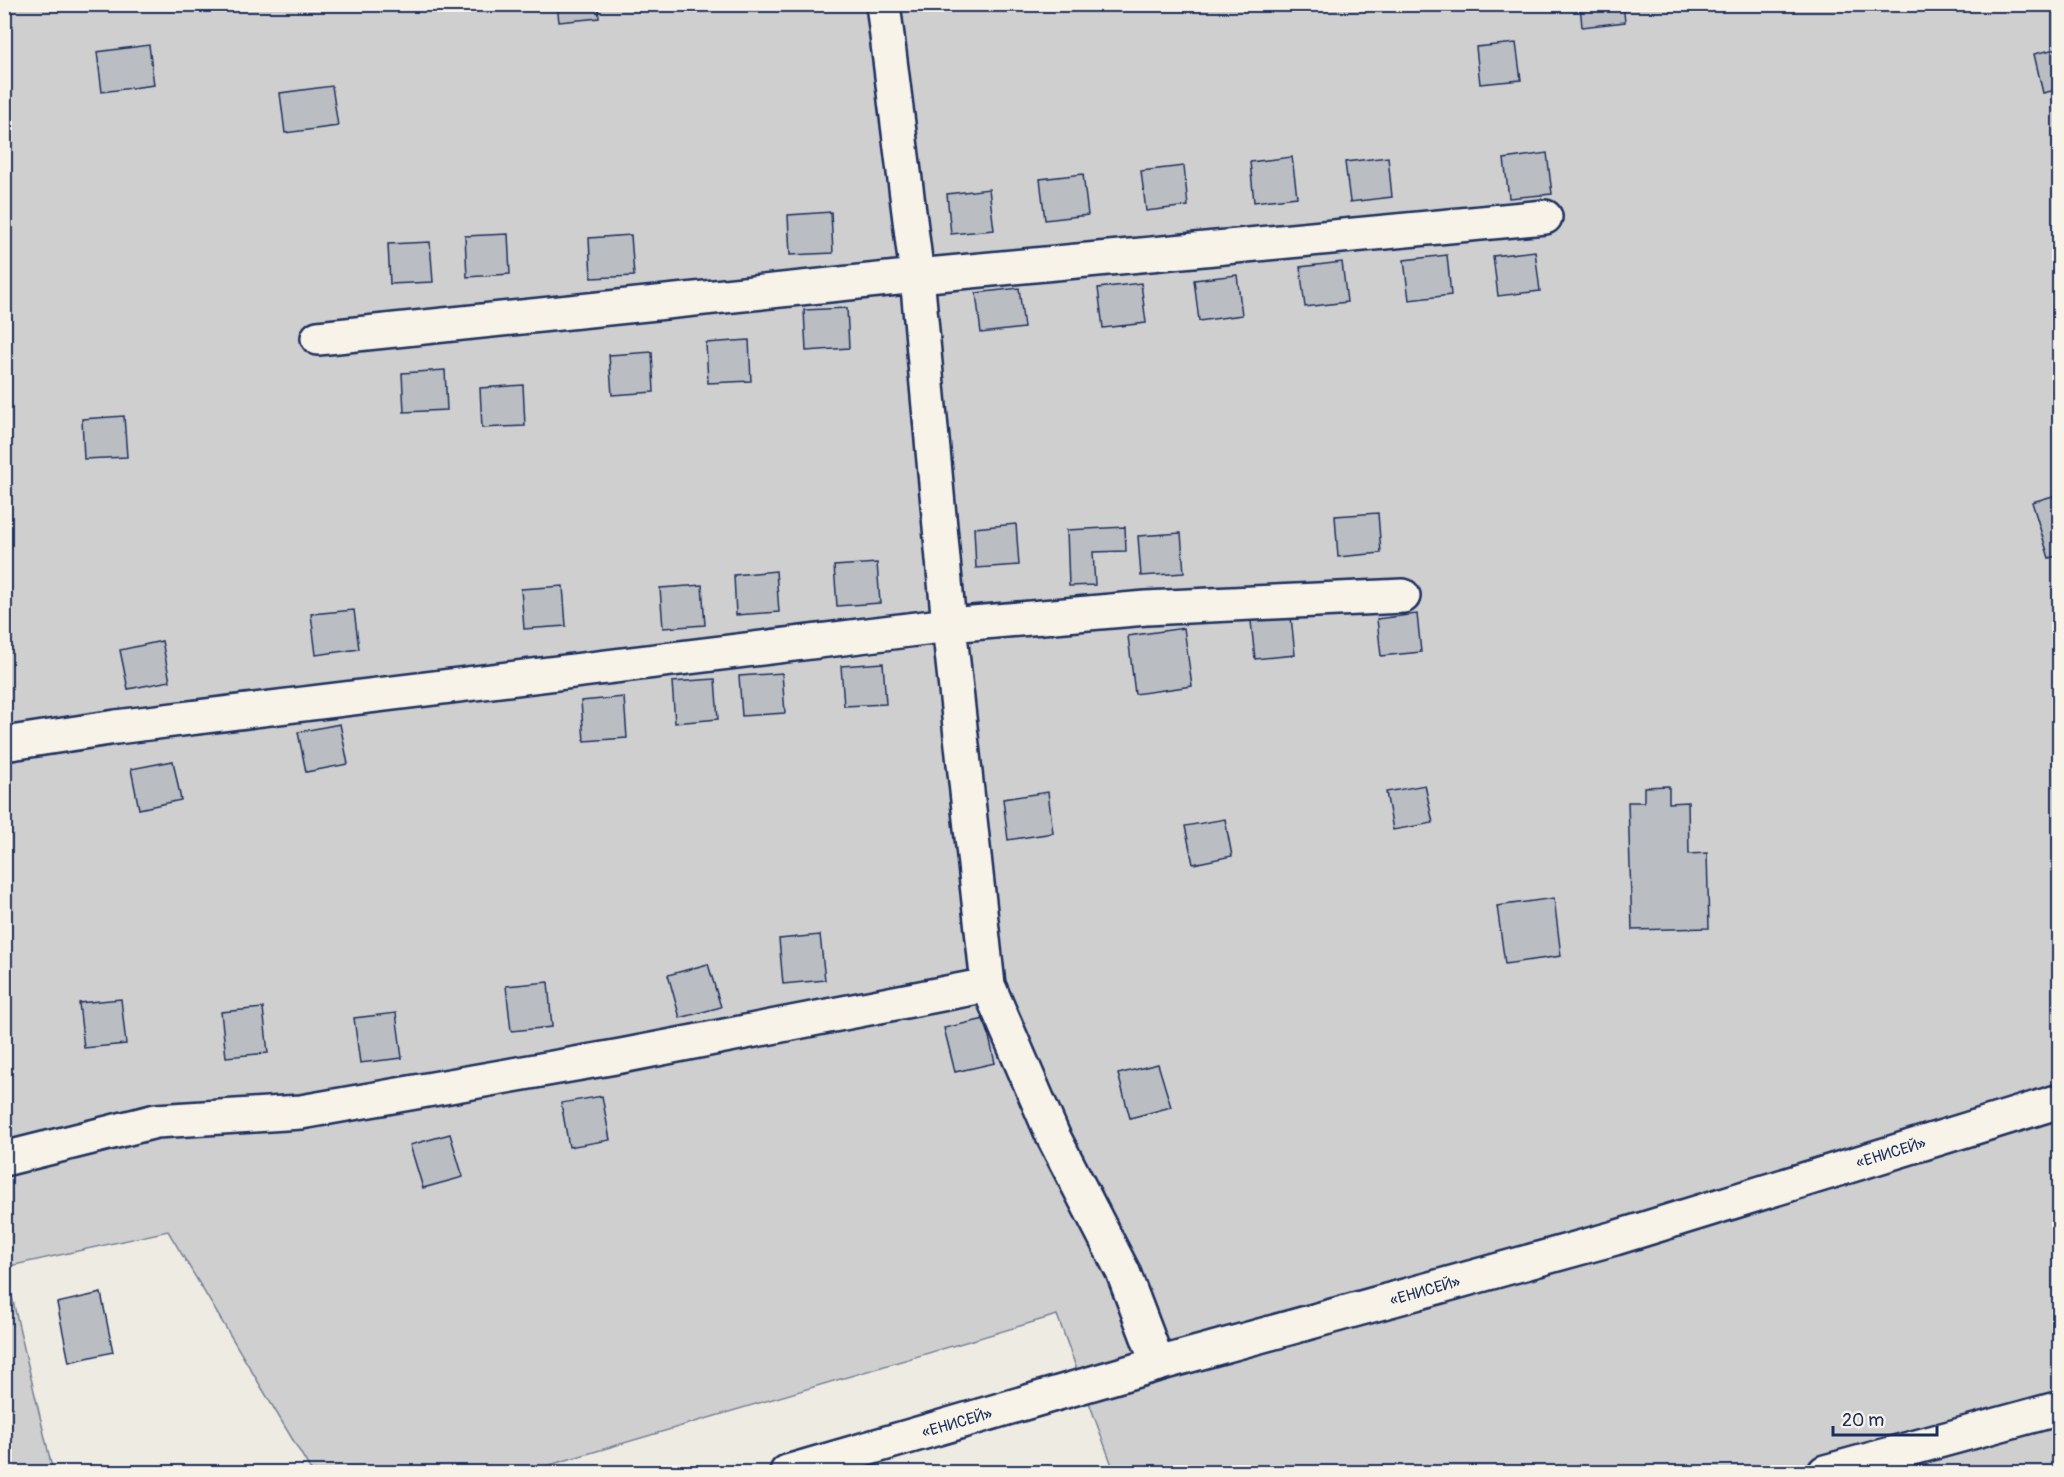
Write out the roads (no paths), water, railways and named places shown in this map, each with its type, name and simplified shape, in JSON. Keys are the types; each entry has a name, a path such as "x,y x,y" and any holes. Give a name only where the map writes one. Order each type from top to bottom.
{"main road":[{"path":"883,4 917,276 949,625 988,985 1053,1136 1123,1272 1158,1364"},
{"path":"318,338 917,276 1545,217"},
{"path":"4,744 116,727 949,625 1146,608 1403,596"},
{"path":"4,1159 156,1121 301,1112 621,1056 988,985"},
{"name":"«ЕНИСЕЙ»","path":"787,1473 1158,1364 1615,1238 2060,1101"},
{"path":"1825,1473 2060,1408"}]}
